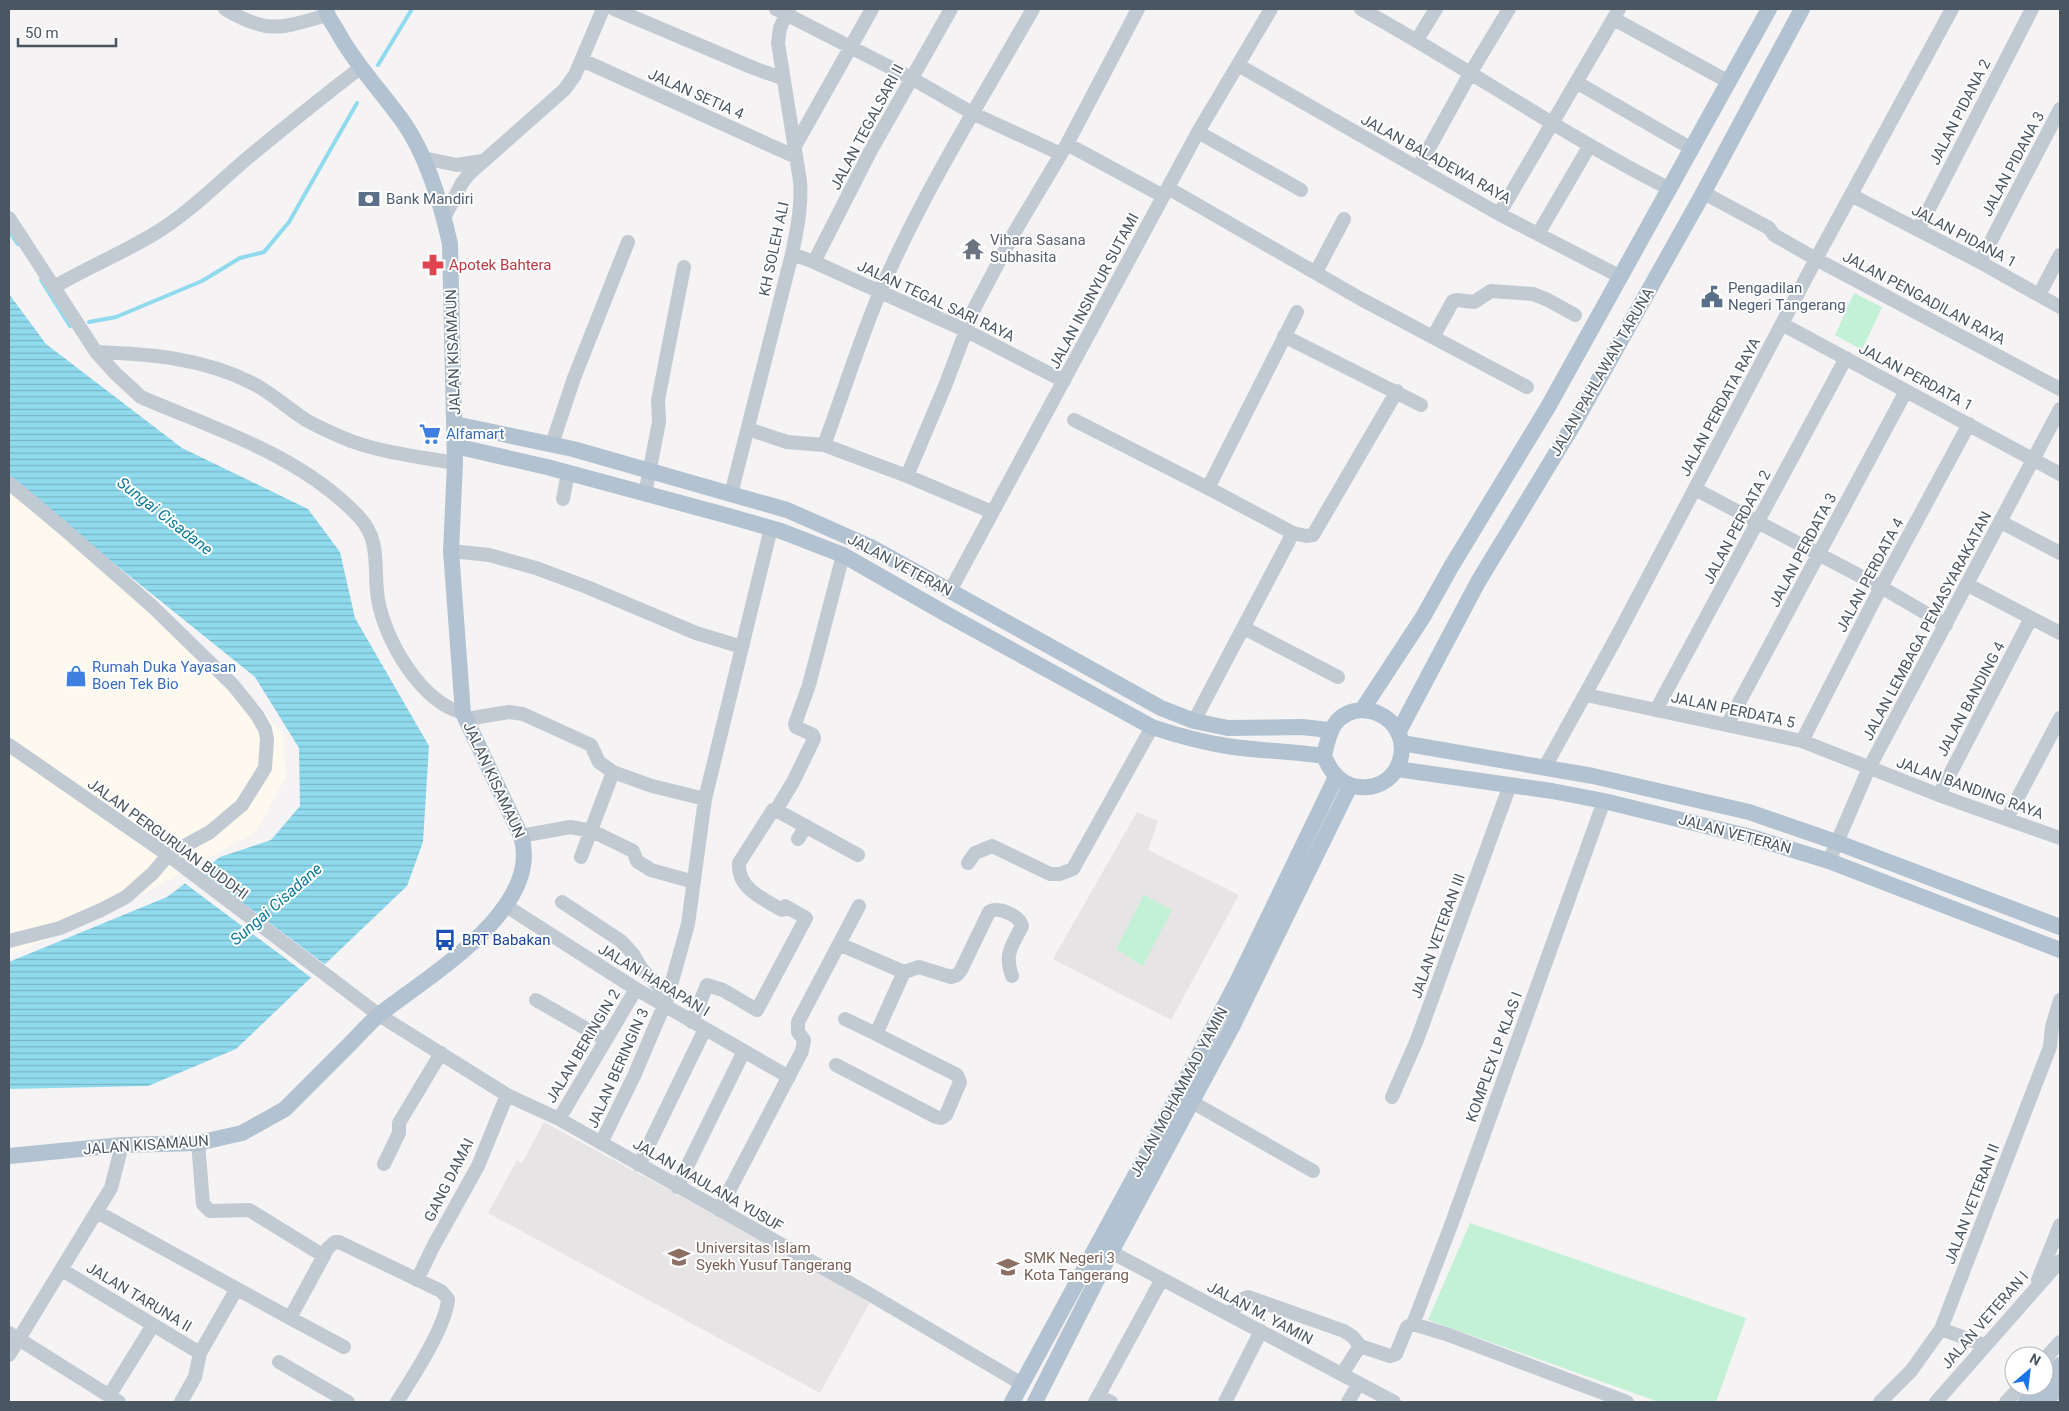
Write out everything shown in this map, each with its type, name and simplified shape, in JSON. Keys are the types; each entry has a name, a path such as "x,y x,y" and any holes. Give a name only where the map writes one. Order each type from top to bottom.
{"main road":[{"name":"JALAN PAHLAWAN TARUNA","path":"1400,738 1478,582 1575,422 1702,196 1802,9"},
{"name":"JALAN PAHLAWAN TARUNA","path":"1362,710 1423,617 1450,567 1548,407 1729,82 1763,11"},
{"name":"JALAN KISAMAUN","path":"9,1156 122,1145 198,1144 242,1133 285,1109 379,1015 414,991 467,947 506,906 525,863 525,847 522,836 465,716 451,551 455,424 450,244 444,218 423,158 403,122 360,68 327,12"},
{"name":"JALAN VETERAN","path":"455,424 552,444 788,510 871,547 1161,708 1194,721 1228,728 1302,726 1329,730"},
{"name":"JALAN VETERAN","path":"455,454 568,473 770,528 843,554 948,615 1152,727 1185,738 1228,747 1324,756"},
{"path":"1062,677 1069,658"},
{"path":"1362,710 1377,713 1390,721 1400,738 1402,757 1397,769 1385,782 1368,788 1350,786 1336,777 1324,756 1329,730 1341,717 1362,710"},
{"name":"JALAN VETERAN","path":"1400,738 1651,789 1732,808 1789,825 1836,842 2060,927"},
{"name":"JALAN VETERAN","path":"1397,769 1604,801 1751,837 1828,861 2060,950"},
{"name":"JALAN MOHAMMAD YAMIN","path":"1012,1402 1144,1161 1237,982 1336,777"},
{"name":"JALAN MOHAMMAD YAMIN","path":"1034,1402 1111,1252 1232,1027 1350,786"},
{"path":"2028,938 2034,918"},
{"path":"2045,1402 2060,1386"}],"street":[{"path":"225,9 243,19 266,27 289,26 327,12"},
{"path":"444,218 462,183 482,161 508,141 564,90 582,60 603,9"},
{"path":"614,9 756,69 782,78"},
{"path":"795,151 872,9"},
{"name":"JALAN TEGALSARI II","path":"814,262 870,152 951,9"},
{"path":"824,445 880,292 923,204 1033,9"},
{"path":"907,476 976,306 1001,256 1064,149 1138,9"},
{"name":"JALAN INSINYUR SUTAMI","path":"950,591 1198,132 1271,9"},
{"path":"1361,9 1471,72 1552,124 1670,189"},
{"path":"1417,40 1436,9"},
{"path":"1418,168 1471,72 1509,9"},
{"name":"JALAN PERDATA RAYA","path":"1545,767 1586,695 1816,259 1952,9"},
{"name":"JALAN PIDANA 2","path":"1918,230 2032,9"},
{"path":"784,10 974,114 1166,192 1527,387"},
{"name":"KH SOLEH ALI","path":"731,494 792,254 801,202 795,151 782,78 778,37 784,10"},
{"path":"1499,214 1617,14 1729,82"},
{"name":"JALAN SETIA 4","path":"582,60 795,151"},
{"name":"JALAN BALADEWA RAYA","path":"1238,65 1499,214 1621,277"},
{"path":"54,287 162,229 360,68"},
{"path":"1576,82 1692,149"},
{"name":"JALAN PIDANA 3","path":"1980,262 2060,109"},
{"path":"1198,132 1301,190"},
{"path":"1538,234 1590,146"},
{"path":"423,158 456,165 482,161"},
{"name":"JALAN PIDANA 1","path":"1851,195 1980,262 2060,307"},
{"name":"JALAN PENGADILAN RAYA","path":"1702,196 1769,228 1774,235 1816,259 2060,389"},
{"path":"9,218 96,352 114,373 141,397 272,453 319,483 360,517 370,530 374,540 378,599 390,636 406,663 428,693 444,706 465,716 509,712 523,714 591,745 599,762 614,772 652,786 705,799"},
{"path":"1316,272 1344,219"},
{"path":"552,444 574,378 628,242"},
{"name":"JALAN TEGAL SARI RAYA","path":"792,254 814,262 967,331 1064,381"},
{"path":"2039,295 2060,255"},
{"path":"645,494 659,422 658,400 684,267"},
{"path":"1433,336 1453,302 1457,300 1474,302 1491,291 1542,297 1575,315"},
{"path":"1208,488 1297,312"},
{"name":"JALAN PERDATA 1","path":"1782,324 2060,474"},
{"path":"1284,336 1397,391 1421,405"},
{"path":"96,352 165,356 188,360 235,375 254,384 306,420 351,441 408,455 455,454"},
{"name":"JALAN PERDATA 2","path":"1656,710 1846,358"},
{"path":"1074,420 1293,533 1306,536 1313,535 1318,529 1397,391"},
{"name":"JALAN PERDATA 3","path":"1727,725 1906,391"},
{"name":"JALAN LEMBAGA PEMASYARAKATAN","path":"1828,861 1869,768 2060,409"},
{"name":"JALAN PERDATA 4","path":"1802,741 1881,587 1969,424"},
{"path":"748,429 787,442 824,445 907,476 992,512"},
{"path":"563,499 568,473"},
{"path":"9,483 153,606 233,685 265,728 267,739 265,768 242,805 210,832 168,854 153,873 126,897 101,910 42,934 9,941"},
{"path":"1695,489 1881,587 1946,625"},
{"path":"2001,522 2060,553"},
{"name":"JALAN BERINGIN 3","path":"601,1144 634,1076 666,1001 688,924 705,799 770,528"},
{"path":"1194,721 1293,533"},
{"path":"451,551 489,555 536,568 587,587 696,633 742,648"},
{"path":"692,1022 707,985 723,990 757,1010 806,918 785,906 782,910 754,893 743,883 739,874 739,863 793,782 814,739 813,735 796,727 795,724 809,685 843,554"},
{"path":"1968,585 2060,633"},
{"name":"JALAN BANDING 4","path":"1939,795 2031,618"},
{"path":"1244,628 1338,677"},
{"name":"JALAN PERDATA 5","path":"1586,695 1802,741 1869,768"},
{"path":"2007,818 2060,718"},
{"path":"968,863 975,853 992,846 1050,874 1060,874 1073,869 1152,727"},
{"name":"JALAN PERGURUAN BUDDHI","path":"9,745 168,854 185,869 379,1015"},
{"name":"JALAN BANDING RAYA","path":"1869,768 2060,838"},
{"path":"580,857 614,772"},
{"name":"JALAN VETERAN III","path":"1392,1097 1417,1040 1510,785"},
{"name":"KOMPLEX LP KLAS I","path":"1410,1325 1454,1218 1604,801"},
{"path":"776,810 858,855"},
{"path":"798,839 806,826"},
{"path":"522,836 567,828 592,831 633,851 637,861 651,870 694,882"},
{"path":"562,902 627,946 666,1001"},
{"name":"JALAN HARAPAN I","path":"506,906 636,989 666,1001 692,1022 789,1077"},
{"path":"719,1210 804,1045 804,1040 798,1032 798,1022 859,906"},
{"path":"839,944 904,972 919,967 952,977 957,975 989,912 994,909 1020,921 1022,926 1008,955 1007,960 1012,976"},
{"path":"876,1034 904,972"},
{"name":"JALAN BERINGIN 2","path":"559,1119 636,989"},
{"path":"536,1000 606,1040"},
{"name":"JALAN VETERAN II","path":"1880,1402 1911,1371 1941,1329 2050,1047 2060,1000"},
{"name":"JALAN MAULANA YUSUF","path":"379,1015 507,1095 559,1119 871,1295 1022,1384"},
{"path":"836,1065 941,1118 946,1115 960,1082 957,1076 845,1019"},
{"path":"639,1165 705,1029"},
{"path":"677,1187 744,1051"},
{"path":"384,1164 399,1133 399,1123 441,1053"},
{"name":"GANG DAMAI","path":"417,1280 434,1245 478,1166 507,1095"},
{"path":"1192,1102 1313,1171"},
{"path":"198,1144 203,1204 207,1209 210,1211 249,1210 324,1256"},
{"path":"9,1355 14,1336 62,1270 111,1188 122,1145"},
{"path":"98,1212 236,1290 344,1347"},
{"path":"2035,1288 2060,1225"},
{"path":"290,1318 331,1244 340,1242 441,1291 446,1295 447,1304 429,1349 397,1402"},
{"name":"JALAN M. YAMIN","path":"1111,1252 1394,1402"},
{"name":"JALAN VETERAN I","path":"1936,1402 1984,1345 2060,1261"},
{"name":"JALAN TARUNA II","path":"62,1270 200,1353"},
{"path":"1111,1402 1096,1399 1162,1279"},
{"path":"181,1402 195,1377 200,1353 236,1290"},
{"path":"1229,1314 1243,1299 1248,1297 1344,1331 1354,1337 1360,1346 1390,1356 1396,1354 1410,1325 1455,1338 1627,1402"},
{"path":"14,1336 114,1399 153,1325"},
{"path":"1941,1329 1984,1345"},
{"path":"1225,1402 1261,1331"},
{"path":"1342,1374 1360,1346"},
{"path":"279,1362 348,1402"},
{"path":"1348,1402 1359,1383"}],"shaded area":[{"path":"9,493 98,561 228,673 283,733 286,776 257,831 116,909 9,956"},
{"path":"1137,812 1158,821 1148,850 1239,895 1171,1020 1053,959"},
{"name":"Universitas Islam Syekh Yusuf Tangerang","path":"544,1122 871,1300 820,1393 488,1213 517,1160 522,1163"}],"green space":[{"path":"1854,293 1882,307 1862,350 1835,335"},
{"path":"1144,895 1172,910 1143,966 1116,949"},
{"path":"1470,1223 1746,1318 1716,1402 1659,1402 1428,1320"}],"water":[{"name":"Sungai Cisadane","path":"9,294 46,344 182,448 308,509 340,552 355,618 429,746 423,842 407,886 236,1049 148,1086 9,1089 9,962 167,897 220,857 271,840 300,806 299,748 255,677 9,479"}],"pier":[{"path":"199,870 327,966 313,979 183,882"}],"waterway":[{"path":"378,65 412,9"},
{"path":"89,322 116,317 202,281 240,258 264,252 289,222 357,103"},
{"path":"9,231 18,244"},
{"path":"41,280 70,326 73,325"}],"place":[{"name":"Bank Mandiri","path":"369,199"},
{"name":"Vihara Sasana Subhasita","path":"973,249"},
{"name":"Apotek Bahtera","path":"433,265"},
{"name":"Pengadilan Negeri Tangerang","path":"1712,297"},
{"name":"Alfamart","path":"430,434"},
{"name":"Rumah Duka Yayasan Boen Tek Bio","path":"76,676"},
{"name":"BRT Babakan","path":"445,940"},
{"name":"Universitas Islam Syekh Yusuf Tangerang","path":"679,1257"},
{"name":"SMK Negeri 3 Kota Tangerang","path":"1008,1267"}]}
